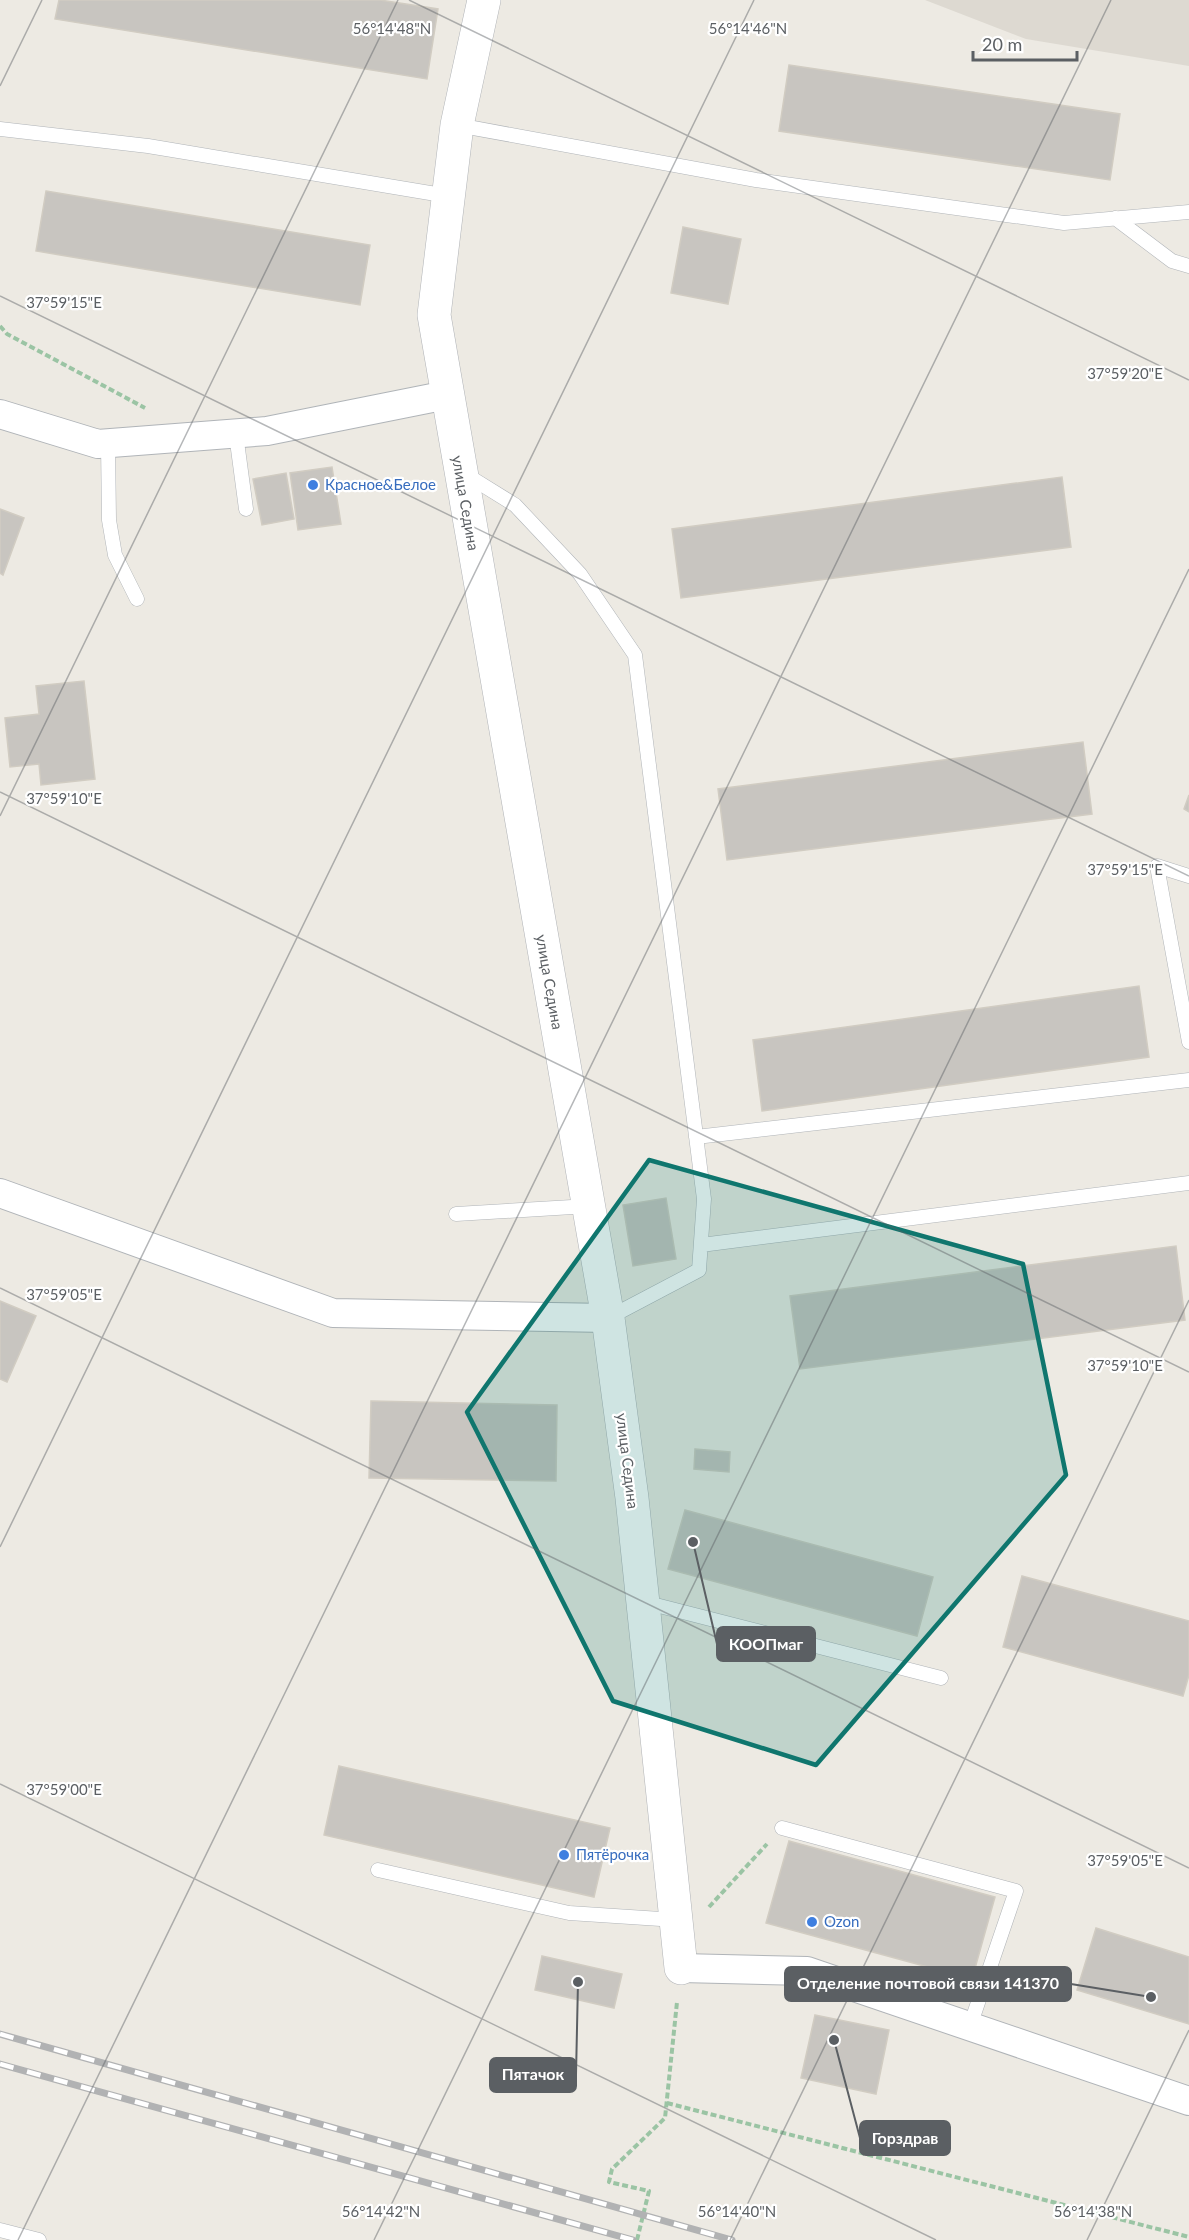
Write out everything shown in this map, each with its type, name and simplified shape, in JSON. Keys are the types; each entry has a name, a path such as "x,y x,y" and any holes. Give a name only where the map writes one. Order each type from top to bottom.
{"street":[{"name":"улица Седина","path":"484,0 457,125 434,315 608,1318 643,1602 689,1918 681,1968"},
{"path":"0,414 98,444 108,444 267,431 447,395"},
{"path":"0,1193 333,1313 608,1318"},
{"path":"681,1968 807,1971 1189,2101"}],"lane":[{"path":"457,125 756,180 1064,223 1189,212"},
{"path":"0,129 148,146 448,196"},
{"path":"1115,218 1172,261 1189,266"},
{"path":"236,434 246,509"},
{"path":"108,444 109,520 115,555 136,599"},
{"path":"460,472 515,505 580,574 635,655 704,1199 699,1270 608,1318"},
{"path":"1189,876 1157,866 1189,1042"},
{"path":"696,1137 1189,1080"},
{"path":"701,1245 1189,1183"},
{"path":"456,1214 588,1206"},
{"path":"643,1602 941,1678"},
{"path":"782,1828 1016,1891 970,2026"},
{"path":"378,1870 569,1913 689,1918"},
{"path":"0,2230 39,2240"}],"path":[{"path":"0,326 7,334 149,410"},
{"path":"689,1918 782,1828"},
{"path":"637,2240 649,2191 609,2182 612,2169 665,2118 681,1968"},
{"path":"667,2103 1189,2237"}],"highlighted area":[{"path":"649,1160 1023,1264 1066,1475 816,1765 613,1701 467,1412"}],"shaded area":[{"path":"925,0 1189,0 1189,66 1026,39"}],"building":[{"path":"59,0 380,0 438,9 427,79 55,19"},
{"path":"789,65 1120,114 1110,180 779,131"},
{"path":"46,191 370,245 360,305 36,251"},
{"path":"683,227 741,239 728,304 671,293"},
{"path":"332,467 341,524 298,530 290,473"},
{"path":"286,473 294,519 262,525 253,479"},
{"path":"1062,477 1071,547 681,598 672,529"},
{"path":"0,509 24,518 3,575 0,573"},
{"path":"84,681 95,779 41,785 39,764 10,767 5,718 39,714 36,686"},
{"path":"1083,742 1092,814 727,860 718,789"},
{"path":"1189,795 1189,812 1184,809"},
{"path":"1139,986 1149,1057 762,1111 753,1040"},
{"path":"666,1198 676,1259 633,1266 623,1205"},
{"path":"1176,1246 1185,1320 800,1369 790,1296"},
{"path":"0,1301 36,1316 7,1382 0,1379"},
{"path":"371,1401 557,1405 556,1481 369,1478"},
{"path":"695,1449 730,1452 729,1472 694,1469"},
{"path":"685,1510 933,1577 917,1636 668,1569"},
{"path":"1022,1576 1189,1621 1189,1675 1183,1696 1003,1647"},
{"path":"339,1766 610,1828 594,1897 324,1835"},
{"path":"789,1841 995,1897 972,1979 766,1923"},
{"path":"1096,1928 1189,1957 1189,2024 1077,1990"},
{"path":"542,1956 622,1974 614,2008 535,1990"},
{"path":"815,2015 889,2030 876,2094 801,2078"}],"railway":[{"path":"0,2034 732,2240"},
{"path":"0,2064 633,2240"}],"place":[{"name":"Красное&Белое","path":"313,485"},
{"name":"КООПмаг","path":"693,1542"},
{"name":"Пятёрочка","path":"564,1855"},
{"name":"Ozon","path":"812,1922"},
{"name":"Пятачок","path":"578,1982"},
{"name":"Отделение почтовой связи 141370","path":"1151,1997"},
{"name":"Горздрав","path":"834,2040"}]}
